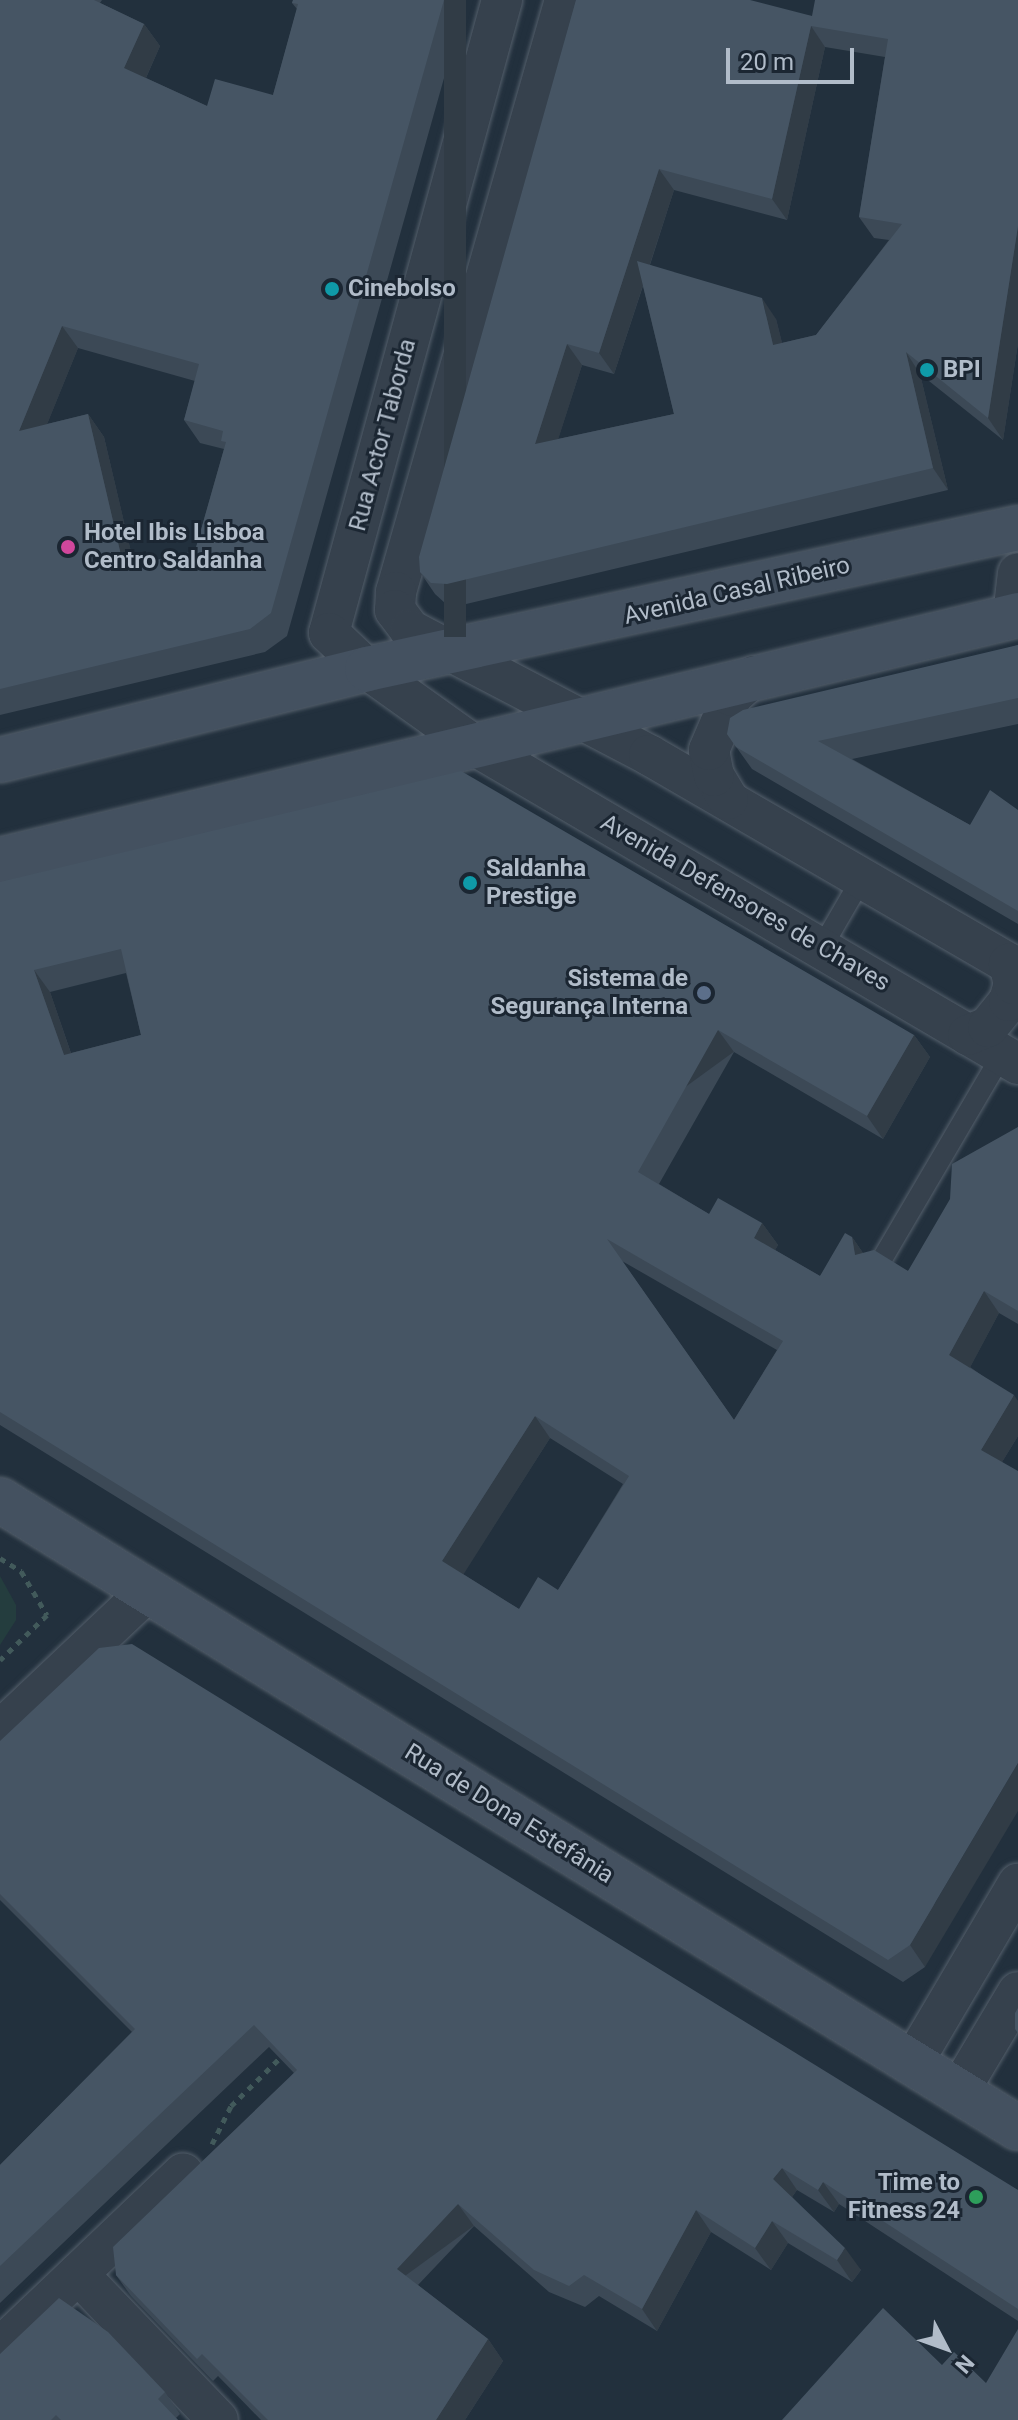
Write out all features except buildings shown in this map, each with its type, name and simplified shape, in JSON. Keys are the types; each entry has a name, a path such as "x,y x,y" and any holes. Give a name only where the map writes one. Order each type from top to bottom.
{"street":[{"name":"Rua Actor Taborda","path":"367,669 329,633 502,0"},
{"path":"565,0 396,592 395,610 402,623 728,799 1014,967 1014,984 1005,1009 988,1027 968,1035"},
{"name":"Avenida Casal Ribeiro","path":"0,760 367,669 1018,528"},
{"path":"0,860 576,718 1016,616 1018,573"},
{"path":"367,669 472,744"},
{"path":"728,799 714,776 709,750 732,696 754,676"},
{"name":"Avenida Defensores de Chaves","path":"472,744 1010,1059"},
{"name":"Rua de Dona Estefânia","path":"0,1500 1018,2128"},
{"path":"0,1731 148,1591"},
{"path":"913,2062 1018,1884"},
{"path":"959,2091 1018,1992"},
{"path":"0,2348 183,2174"},
{"path":"78,2274 218,2420"}],"lane":[{"path":"822,947 862,878"},
{"path":"878,1266 1010,1059"}],"path":[{"path":"0,1558 21,1571 47,1615 0,1660"},
{"path":"231,2106 287,2051 275,2040"}],"green space":[{"path":"0,1576 16,1605 16,1620 0,1645"}],"place":[{"name":"Cinebolso","path":"332,289"},
{"name":"BPI","path":"927,370"},
{"name":"Hotel Ibis Lisboa Centro Saldanha","path":"68,547"},
{"name":"Saldanha Prestige","path":"470,883"},
{"name":"Sistema de Segurança Interna","path":"704,993"},
{"name":"Time to Fitness 24","path":"976,2197"}]}
